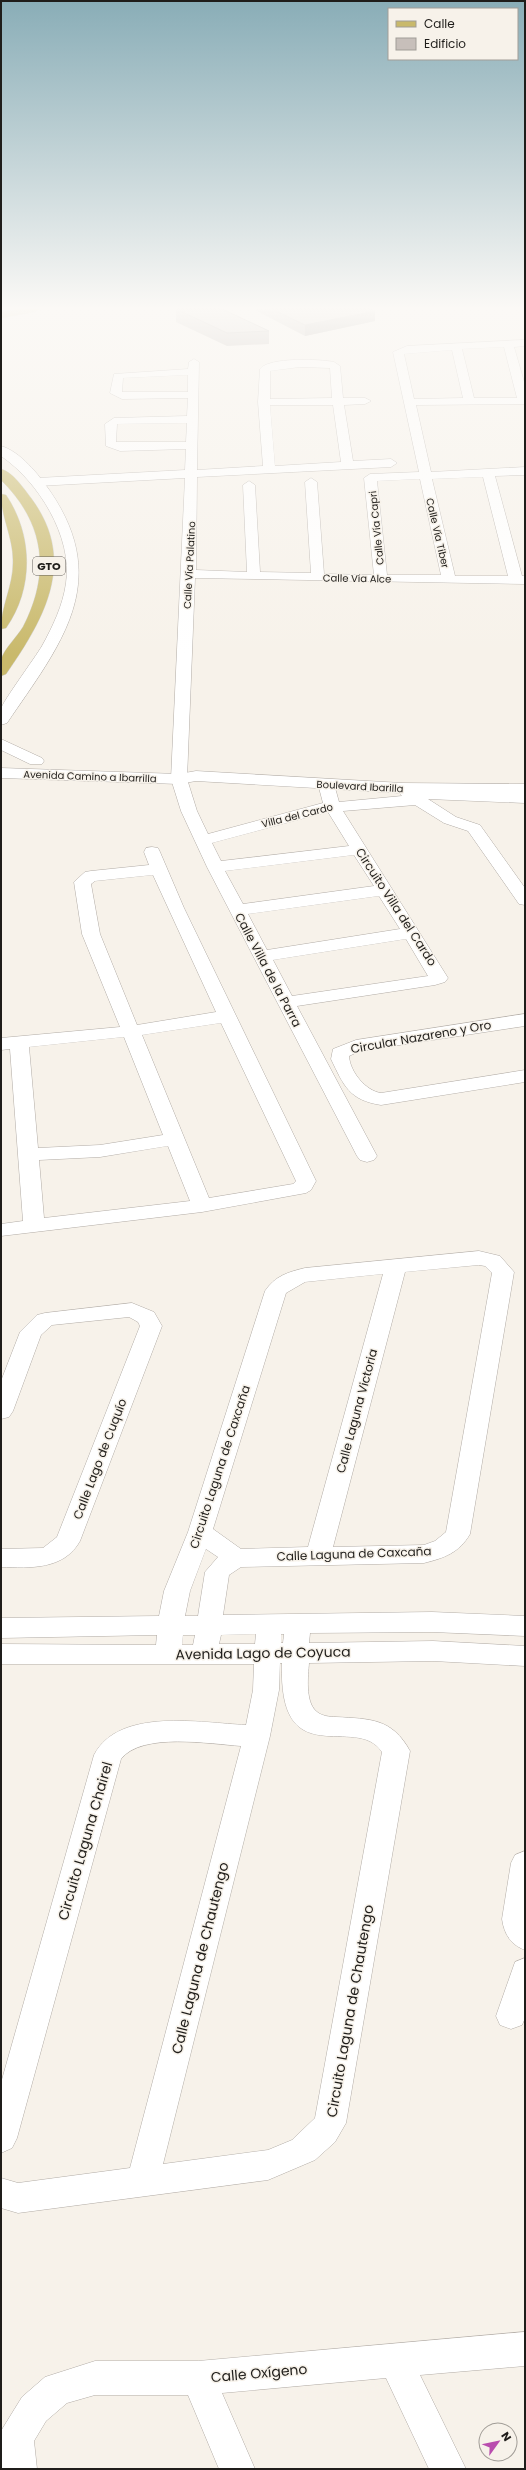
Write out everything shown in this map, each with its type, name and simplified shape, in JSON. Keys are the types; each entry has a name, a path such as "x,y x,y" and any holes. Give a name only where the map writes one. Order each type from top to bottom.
{"main road":[{"path":"1,458 26,488 27,501"},
{"name":"GTO","path":"1,473 27,501 39,522 47,544 49,564 47,584 30,627 4,667"},
{"name":"GTO","path":"1,498 13,522 20,552 19,581 14,600 1,625"}],"street":[{"path":"111,424 110,444 120,447 192,445"},
{"name":"Calle Vía Palatino","path":"178,774 189,574 193,424"},
{"path":"266,424 269,470"},
{"path":"341,424 348,466"},
{"name":"Calle Vía Tiber","path":"415,424 449,580"},
{"path":"1,450 19,462 38,482 64,531 73,563 73,579 70,597 63,618 51,643 1,720"},
{"path":"38,482 192,481 269,470 391,463"},
{"path":"488,471 521,580"},
{"path":"356,479 488,471 525,471"},
{"name":"Calle Vía Capri","path":"371,478 381,579"},
{"path":"192,481 206,487"},
{"path":"295,482 326,481"},
{"path":"311,482 318,578"},
{"path":"234,486 264,484"},
{"path":"248,485 254,575"},
{"name":"Calle Vía Alce","path":"189,574 318,578 521,580"},
{"path":"1,702 30,657 38,649 51,643"},
{"path":"1,744 36,761"},
{"name":"Avenida Camino a Ibarrilla","path":"1,759 178,774"},
{"name":"Avenida Camino a Ibarrilla","path":"1,774 178,774"},
{"name":"Boulevard Ibarilla","path":"178,774 326,784 409,794 468,793 525,789"},
{"name":"Calle Villa de la Parra","path":"178,774 189,811 215,867 367,1156"},
{"path":"1,778 26,775"},
{"name":"Circuito Villa del Cardo","path":"286,1002 435,980 439,975 358,850 332,806 326,784"},
{"path":"467,824 466,810 468,793 525,798"},
{"path":"409,794 450,820 467,824 474,828 525,900"},
{"name":"Villa del Cardo","path":"203,841 296,814 332,806 409,794"},
{"path":"215,867 358,850"},
{"path":"1,1230 202,1206 299,1189 304,1186 306,1181 227,1016 155,860 91,876 82,882 91,934 202,1206"},
{"path":"237,910 384,890"},
{"path":"261,956 411,933"},
{"path":"34,1226 28,1155 10,1043 132,1032 227,1016"},
{"name":"Circular Nazareno y Oro","path":"525,1020 356,1046 340,1053 340,1059 358,1092 370,1098 381,1099 525,1076"},
{"path":"28,1155 100,1151 175,1139"},
{"name":"Calle Laguna de Caxcaña","path":"236,1558 424,1554 438,1552 448,1546 458,1534 503,1272 492,1261 479,1258 396,1266"},
{"name":"Circuito Laguna de Caxcaña","path":"169,1655 170,1626 177,1591 200,1532 276,1291 282,1283 293,1277 396,1266"},
{"name":"Calle Laguna Victoria","path":"318,1556 396,1266"},
{"name":"Calle Lago de Cuquío","path":"1,1411 31,1332 41,1322 58,1317 132,1310 146,1317 151,1326 68,1541 62,1549 52,1555 1,1558"},
{"path":"200,1532 236,1558 222,1566 217,1572 205,1654"},
{"path":"1,1628 432,1622 525,1626"},
{"path":"257,1736 266,1690 266,1653 269,1624"},
{"name":"Circuito Laguna de Chautengo","path":"1,2193 18,2198 268,2165 290,2159 307,2149 320,2137 330,2123 396,1751 388,1738 375,1730 324,1726 308,1719 299,1708 297,1693 297,1624"},
{"name":"Avenida Lago de Coyuca","path":"1,1654 169,1655 433,1651 525,1656"},
{"name":"Circuito Laguna Chairel","path":"1,2138 108,1755 113,1748 127,1738 156,1733 257,1736"},
{"name":"Calle Laguna de Chautengo","path":"143,2181 257,1736"},
{"path":"525,1863 517,1919 518,1927 525,1937"},
{"path":"511,2016 525,1971"},
{"name":"Calle Oxígeno","path":"17,2453 34,2409 57,2389 95,2378 198,2378 395,2362 525,2349"},
{"path":"395,2362 448,2469"},
{"path":"198,2378 236,2469"}]}
